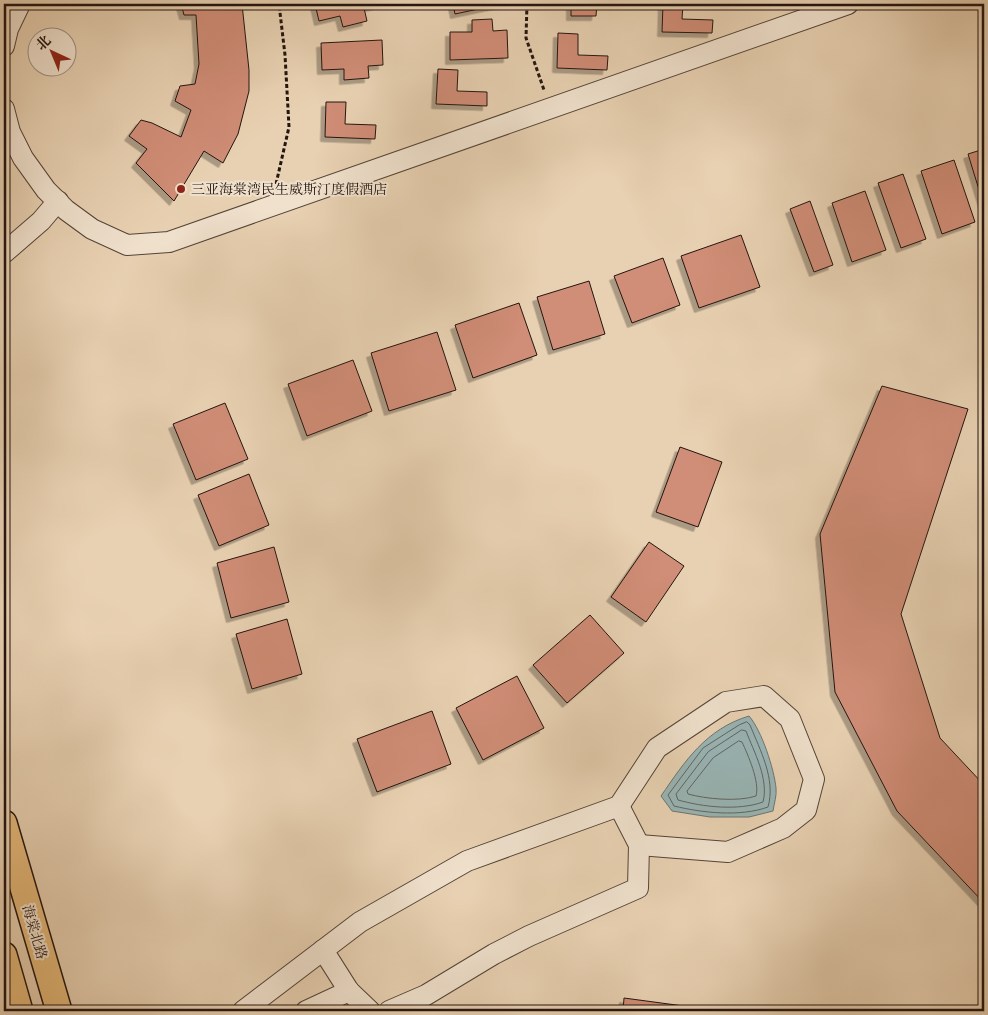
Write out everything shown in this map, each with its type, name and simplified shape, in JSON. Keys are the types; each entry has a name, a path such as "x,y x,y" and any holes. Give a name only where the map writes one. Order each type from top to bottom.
{"main road":[{"name":"海棠北路","path":"4,823 58,1011"},
{"path":"4,955 20,1011"}],"lane":[{"path":"4,46 8,29 20,4"},
{"path":"4,109 10,132 24,158 46,190 92,229 127,245 168,242 848,4"},
{"path":"4,253 41,221 58,201"},
{"path":"243,1011 360,922 467,861 619,806 656,748 726,702 764,696 790,718 814,779 806,810 784,828 728,852 638,845"},
{"path":"390,1011 426,995 494,954 529,936 638,888 638,845 619,806"},
{"path":"323,950 349,991 370,1011"},
{"path":"306,1011 349,991"}],"path":[{"path":"270,207 280,170 288,127 285,55 279,4"},
{"path":"527,4 526,38 551,108"}],"water":[{"path":"749,716 763,740 773,771 776,797 773,811 749,817 710,817 672,811 661,796 688,759 720,729"}],"building":[{"path":"181,4 242,4 249,70 249,91 238,134 223,163 204,151 174,201 136,163 147,149 129,136 141,120 152,123 181,137 191,110 175,101 180,86 195,84 199,64 196,15 184,15"},
{"path":"315,4 378,5 364,8 367,21 343,27 340,16 319,21"},
{"path":"453,4 502,4 455,14"},
{"path":"571,4 597,4 596,16 571,16"},
{"path":"663,4 683,4 682,19 713,20 712,33 662,32"},
{"path":"492,19 493,31 507,30 508,58 450,60 450,32 472,32 472,20"},
{"path":"558,33 578,34 578,55 608,56 607,70 557,68"},
{"path":"382,40 383,65 368,66 369,78 344,80 344,69 322,70 321,43"},
{"path":"438,69 458,70 457,91 487,92 487,106 436,104"},
{"path":"326,102 346,102 345,124 376,125 375,139 325,137"},
{"path":"984,149 984,206 968,154"},
{"path":"954,160 975,222 942,234 921,171"},
{"path":"903,174 926,239 901,248 878,183"},
{"path":"865,191 886,250 852,262 832,203"},
{"path":"810,201 833,265 814,272 790,209"},
{"path":"741,235 760,287 699,308 681,256"},
{"path":"663,258 680,305 632,323 614,276"},
{"path":"589,281 605,334 553,350 537,297"},
{"path":"519,303 537,355 473,378 455,325"},
{"path":"437,332 456,390 389,411 371,353"},
{"path":"353,360 372,411 307,436 288,384"},
{"path":"882,386 968,409 901,614 940,738 984,785 984,903 897,811 835,692 820,534"},
{"path":"225,403 248,459 196,480 173,424"},
{"path":"680,447 722,462 698,527 656,512"},
{"path":"249,474 269,525 219,546 198,495"},
{"path":"649,542 684,566 646,622 611,597"},
{"path":"274,547 289,602 231,618 217,563"},
{"path":"590,615 624,653 567,703 533,665"},
{"path":"287,619 302,674 252,689 236,634"},
{"path":"517,676 544,728 483,760 456,708"},
{"path":"432,711 451,764 377,792 357,739"},
{"path":"624,998 691,1007 690,1011 623,1011"}],"place":[{"name":"三亚海棠湾民生威斯汀度假酒店","path":"181,189"}]}
